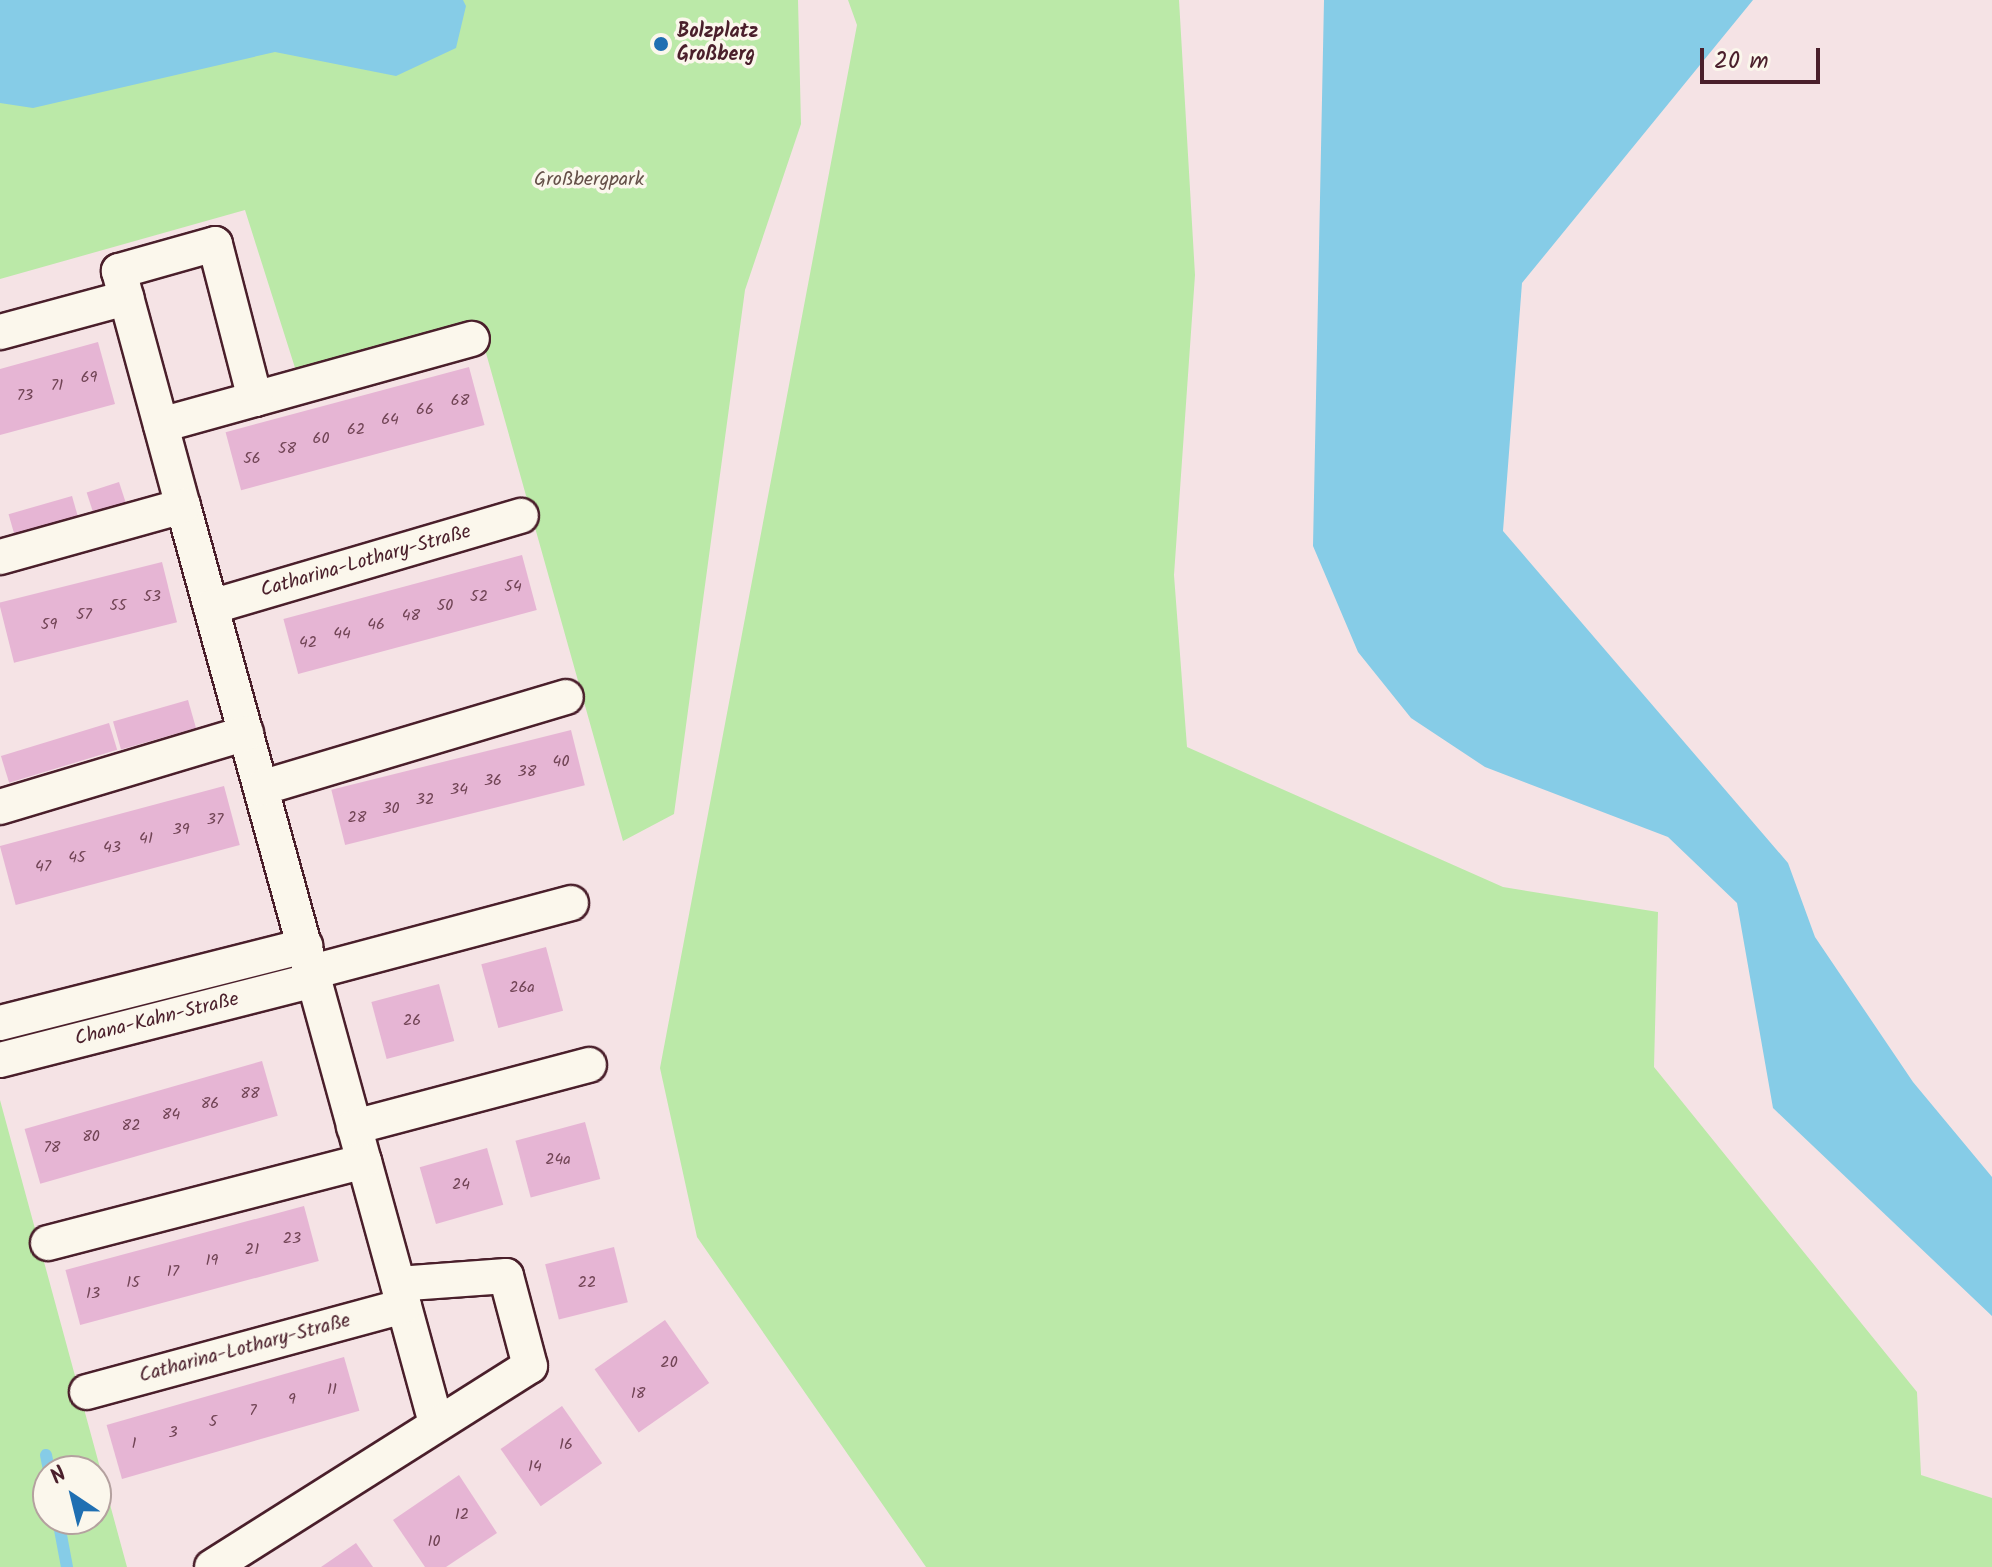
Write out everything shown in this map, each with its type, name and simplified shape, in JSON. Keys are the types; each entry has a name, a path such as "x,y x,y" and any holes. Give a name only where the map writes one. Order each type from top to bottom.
{"street":[{"path":"255,399 215,244 119,271 436,1423"},
{"path":"0,332 126,298"},
{"path":"161,425 472,339"},
{"path":"0,557 183,506"},
{"name":"Catharina-Lothary-Straße","path":"211,607 521,516"},
{"path":"261,788 566,697"},
{"path":"0,807 246,733"},
{"path":"310,966 571,903"},
{"name":"Chana-Kahn-Straße","path":"0,1023 310,966"},
{"name":"Chana-Kahn-Straße","path":"0,1060 310,966"},
{"path":"354,1127 589,1065"},
{"path":"48,1243 364,1161"},
{"name":"Catharina-Lothary-Straße","path":"87,1392 401,1295 506,1276 530,1366 212,1567"}],"green space":[{"name":"Großbergpark","path":"0,0 798,0 801,124 745,290 674,814 623,841 477,321 296,371 245,210 0,279"},
{"path":"848,0 1179,0 1195,275 1174,575 1187,747 1503,887 1658,912 1654,1067 1917,1392 1921,1475 1992,1498 1992,1567 926,1567 697,1237 660,1068 857,25"},
{"path":"0,1100 97,1455 32,1455 32,1535 112,1535 112,1512 127,1567 0,1567"}],"water":[{"path":"0,0 463,0 466,6 456,48 396,76 275,52 33,108 0,103"},
{"path":"1324,0 1753,0 1522,283 1503,531 1788,863 1815,937 1913,1082 1992,1177 1992,1316 1773,1108 1737,903 1668,837 1485,767 1411,718 1358,652 1313,546"}],"building":[{"path":"98,342 115,404 0,435 0,369"},
{"path":"469,367 485,425 241,490 226,432"},
{"path":"119,482 128,510 96,520 87,493"},
{"path":"72,496 80,524 17,542 9,514"},
{"path":"522,555 537,610 298,674 283,619"},
{"path":"162,562 177,622 14,663 0,602"},
{"path":"188,700 196,728 121,749 113,721"},
{"path":"109,723 117,750 9,783 1,756"},
{"path":"571,730 585,785 345,845 331,790"},
{"path":"224,786 240,845 16,905 0,846"},
{"path":"546,947 563,1011 498,1028 481,964"},
{"path":"439,984 454,1041 387,1059 371,1002"},
{"path":"262,1061 278,1116 40,1184 25,1129"},
{"path":"585,1122 600,1179 531,1198 515,1141"},
{"path":"487,1148 503,1205 436,1224 420,1167"},
{"path":"304,1206 319,1261 80,1325 65,1270"},
{"path":"614,1247 628,1302 559,1319 545,1264"},
{"path":"665,1320 709,1383 639,1432 595,1369"},
{"path":"344,1357 359,1411 122,1479 107,1425"},
{"path":"562,1406 602,1463 541,1506 501,1449"},
{"path":"459,1475 497,1533 446,1567 425,1567 393,1520"},
{"path":"356,1543 373,1567 321,1567"}],"waterway":[{"path":"61,1535 67,1567"}],"place":[{"name":"Bolzplatz Großberg","path":"661,44"}]}
